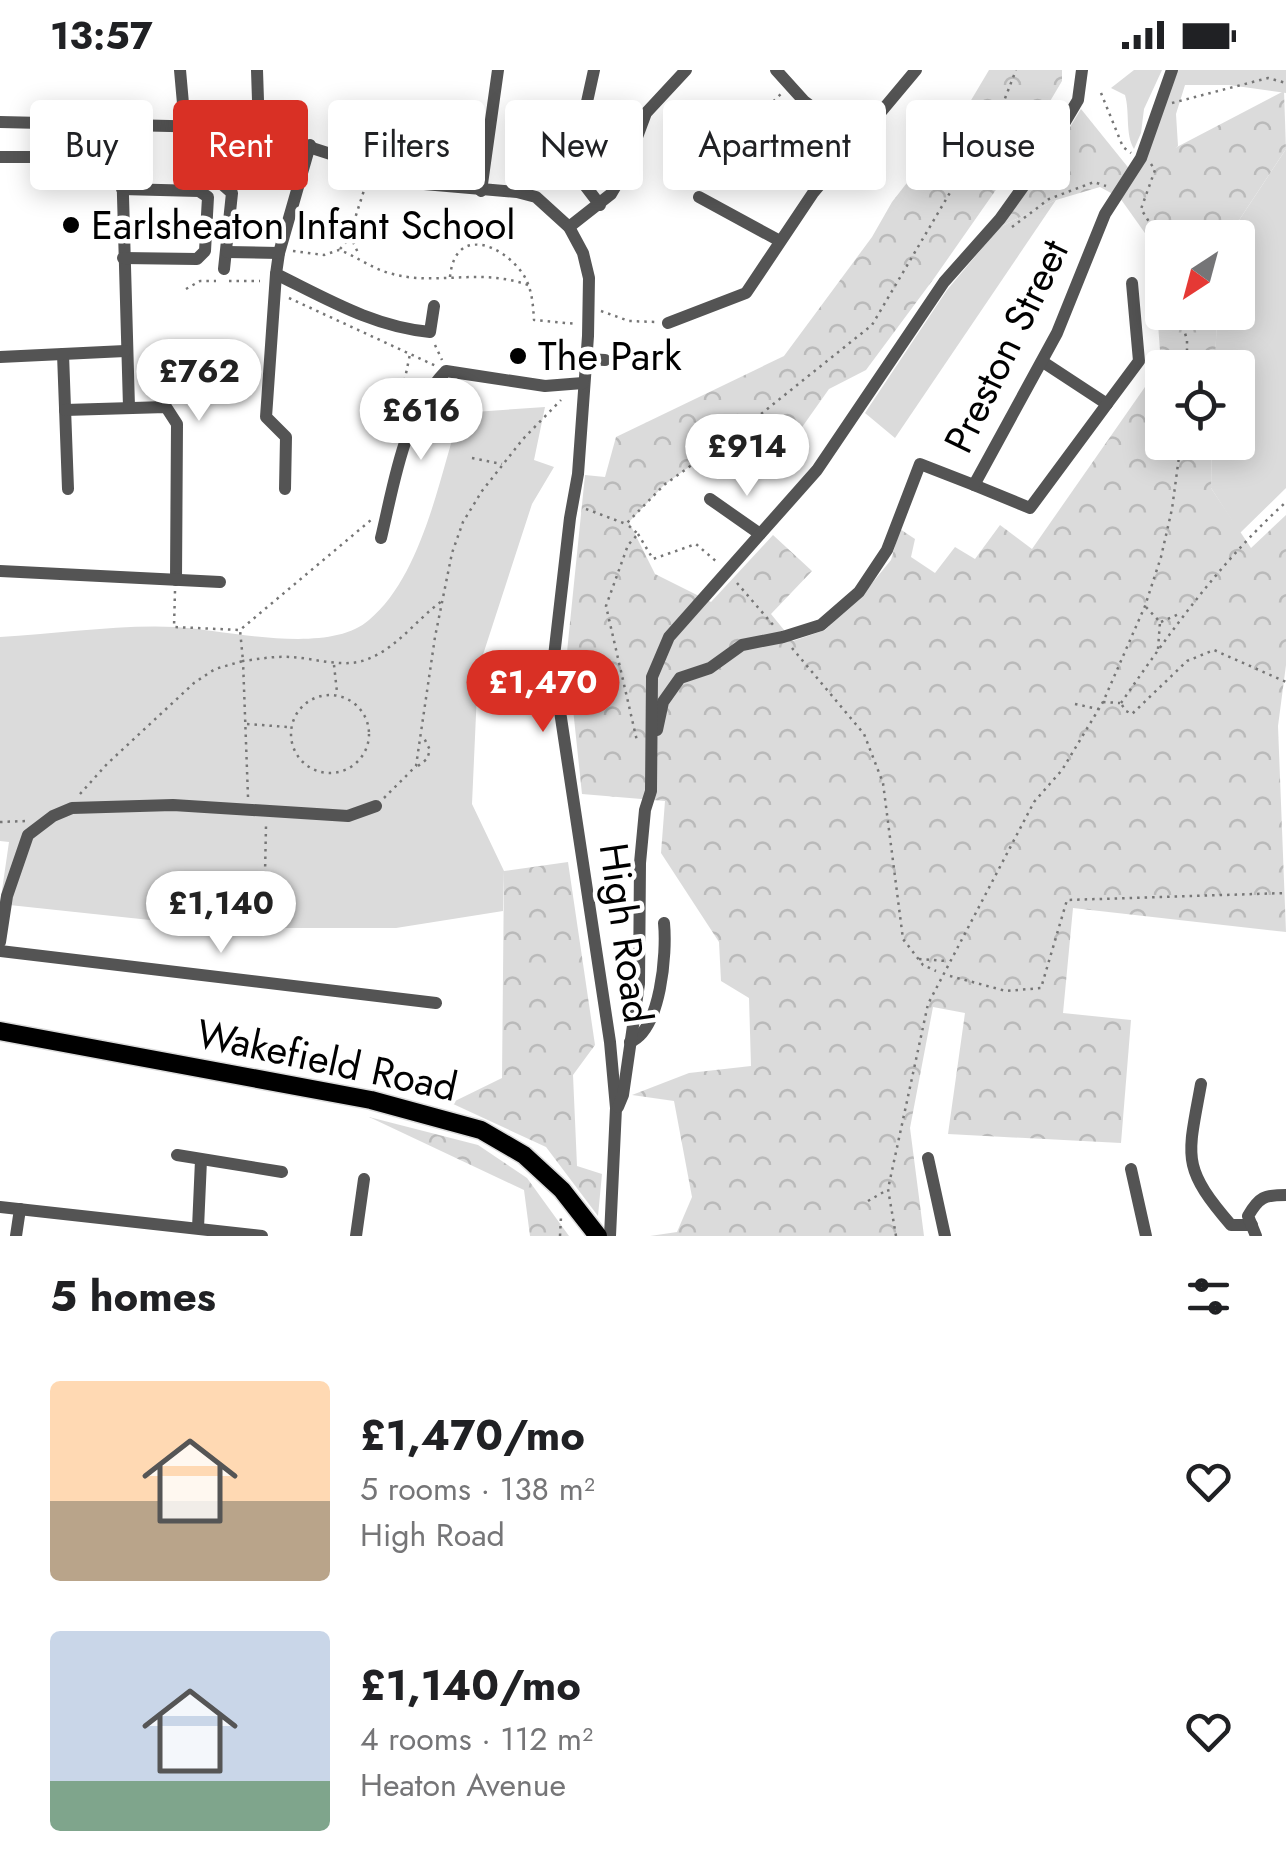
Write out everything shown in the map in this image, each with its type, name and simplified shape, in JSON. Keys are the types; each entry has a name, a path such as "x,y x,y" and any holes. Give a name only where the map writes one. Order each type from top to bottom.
{"highway":[{"name":"Wakefield Road","path":"0,1030 371,1100 481,1130 524,1155 562,1190 598,1236"}],"street":[{"path":"180,70 185,100"},
{"path":"257,70 258,100"},
{"path":"481,191 498,70"},
{"path":"594,70 574,161 577,175 600,205"},
{"path":"473,190 536,197 569,227 611,194 624,172 644,118 686,70"},
{"path":"776,70 803,100"},
{"path":"886,107 916,70"},
{"name":"Preston Street","path":"783,637 821,624 858,592 887,550 920,464 974,485 1043,362 1105,214 1143,159 1156,108 1172,70"},
{"path":"651,791 652,678 669,637 817,470 900,343 1043,160 1078,100 1083,73"},
{"path":"0,122 30,123"},
{"path":"285,490 286,436 266,417 278,254 310,146 328,152"},
{"path":"0,157 30,158"},
{"path":"122,190 129,407"},
{"path":"124,258 197,258 205,251 208,197 199,191 153,190"},
{"path":"224,269 232,193 229,190"},
{"path":"668,323 746,293 816,190"},
{"path":"699,197 780,241"},
{"name":"High Road","path":"569,227 583,253 590,278 578,474 554,665 604,996 616,1108 610,1236"},
{"path":"227,252 278,254"},
{"path":"276,274 374,322 430,332 434,306"},
{"path":"974,485 1030,508 1139,361 1132,284"},
{"path":"0,357 125,351"},
{"path":"63,354 68,489"},
{"path":"586,359 606,360"},
{"path":"1043,362 1107,404"},
{"path":"381,538 405,435 446,371 545,386 583,383"},
{"path":"65,410 166,407 177,424 176,580"},
{"path":"710,499 760,534"},
{"path":"0,572 220,582"},
{"path":"616,1108 622,1101 639,984 640,863 645,810 657,779 656,733 663,702 680,678 710,668 742,645 783,637"},
{"path":"0,942 7,896 28,835 66,810 172,805 348,816 376,806"},
{"path":"630,1042 640,1035 659,992 665,960 664,924"},
{"path":"0,951 436,1004"},
{"path":"1201,1084 1190,1164 1231,1225 1254,1231"},
{"path":"177,1155 282,1172"},
{"path":"928,1158 945,1236"},
{"path":"198,1228 201,1160"},
{"path":"1130,1169 1146,1236"},
{"path":"356,1236 364,1180"},
{"path":"1254,1231 1248,1216 1258,1199 1286,1195"},
{"path":"0,1207 262,1236"},
{"path":"16,1236 20,1209"}],"path":[{"path":"626,524 664,485 872,326 1004,101 1016,70"},
{"path":"1156,108 1268,78 1286,83"},
{"path":"776,100 790,86"},
{"path":"1101,93 1122,147"},
{"path":"644,118 663,117"},
{"path":"1143,159 1155,170 1141,209 1148,220"},
{"path":"1049,199 1094,182 1105,186"},
{"path":"278,254 288,250 324,255 339,250 350,233 364,190"},
{"path":"350,233 360,259"},
{"path":"450,279 458,249 468,244 494,250 509,259 528,285 534,320 588,325"},
{"path":"339,250 388,273 438,279 490,275 528,285"},
{"path":"186,289 200,281 259,280 275,292 446,371"},
{"path":"589,307 629,321 668,323"},
{"path":"430,332 446,371"},
{"path":"392,444 410,354"},
{"path":"416,766 442,601 463,522 503,464 560,402 567,384"},
{"path":"472,458 503,464"},
{"path":"896,1236 888,1189 928,1004 1034,802 1062,770 1103,702 1145,606 1172,508 1179,460"},
{"path":"1122,704 1185,611 1286,502"},
{"path":"570,518 579,507 626,524 638,534 621,560 606,606 641,754"},
{"path":"176,580 174,627 240,630 378,515"},
{"path":"66,810 107,764 194,683 215,669 243,661 292,657 365,661 390,648 419,617 442,601"},
{"path":"1145,606 1160,622 1158,650"},
{"path":"1160,622 1185,611"},
{"path":"240,630 248,809"},
{"path":"783,637 864,734 882,782 903,939 923,965 936,970"},
{"path":"1122,704 1132,714 1187,661 1214,650 1286,682"},
{"path":"334,662 337,694"},
{"path":"337,694 364,710 371,741 354,767 324,774 297,758 290,728 306,701 337,694"},
{"path":"1103,702 1122,704"},
{"path":"1075,704 1099,709"},
{"path":"245,724 290,728"},
{"path":"376,806 427,759 430,750 422,734"},
{"path":"265,874 267,810"},
{"path":"950,976 1006,990 1041,988 1067,900 1286,893"},
{"path":"918,958 949,962"},
{"path":"868,1201 888,1189"},
{"path":"561,1212 570,1224"}],"green space":[{"path":"989,70 1062,70 1062,81 1051,100 971,100"},
{"path":"1134,70 1162,70 1144,109 1134,149 1125,95 1111,88"},
{"path":"1178,70 1286,70 1286,93 1229,85 1185,85 1176,114 1178,146 1134,182"},
{"path":"1284,91 1286,149 1239,220 1145,220 1145,233 1120,198 1100,187 1056,200 1000,227 1028,190 1070,190 1070,127 1081,109 1131,171"},
{"path":"1286,149 1286,488 1240,533 1211,488 1212,460 1255,460 1255,350 1216,350 1216,330 1255,330 1255,220 1239,220"},
{"path":"906,184 906,190 996,190 866,370 829,389 788,447 751,422 664,485 629,522 655,574 711,602 773,535 812,571 771,614 793,641 825,630 891,560 900,529 915,539 911,557 935,573 955,547 975,559 1000,525 1032,549 1145,387 1145,460 1212,460 1211,488 1251,548 1286,515 1286,665 1278,726 1286,932 1073,908 1063,1013 1131,1020 1121,1143 948,1134 965,1013 933,1007 910,1128 924,1236 650,1236 677,1232 692,1197 674,1101 632,1095 689,1073 751,1066 749,998 721,981 719,942 661,853 665,801 582,794 567,652 585,475 605,477 616,437 784,356 872,237"},
{"path":"1056,200 895,438 865,413 947,290 1000,227"},
{"path":"1158,330 1216,330 1216,350 1160,350"},
{"path":"545,407 534,460 554,467 532,504 478,670 472,804 504,871 503,911 396,928 225,928 0,904 9,842 0,841 0,637 155,626 303,639 351,631 369,620 387,601 416,552 460,413"},
{"path":"568,862 595,1045 573,1075 577,1166 602,1174 598,1216 546,1147 451,1103 502,1078 504,871"},
{"path":"369,1117 478,1145 527,1178 569,1236 530,1236 524,1190"}],"place":[{"name":"Earlsheaton Infant School","path":"71,225"},
{"name":"The Park","path":"518,356"}]}
